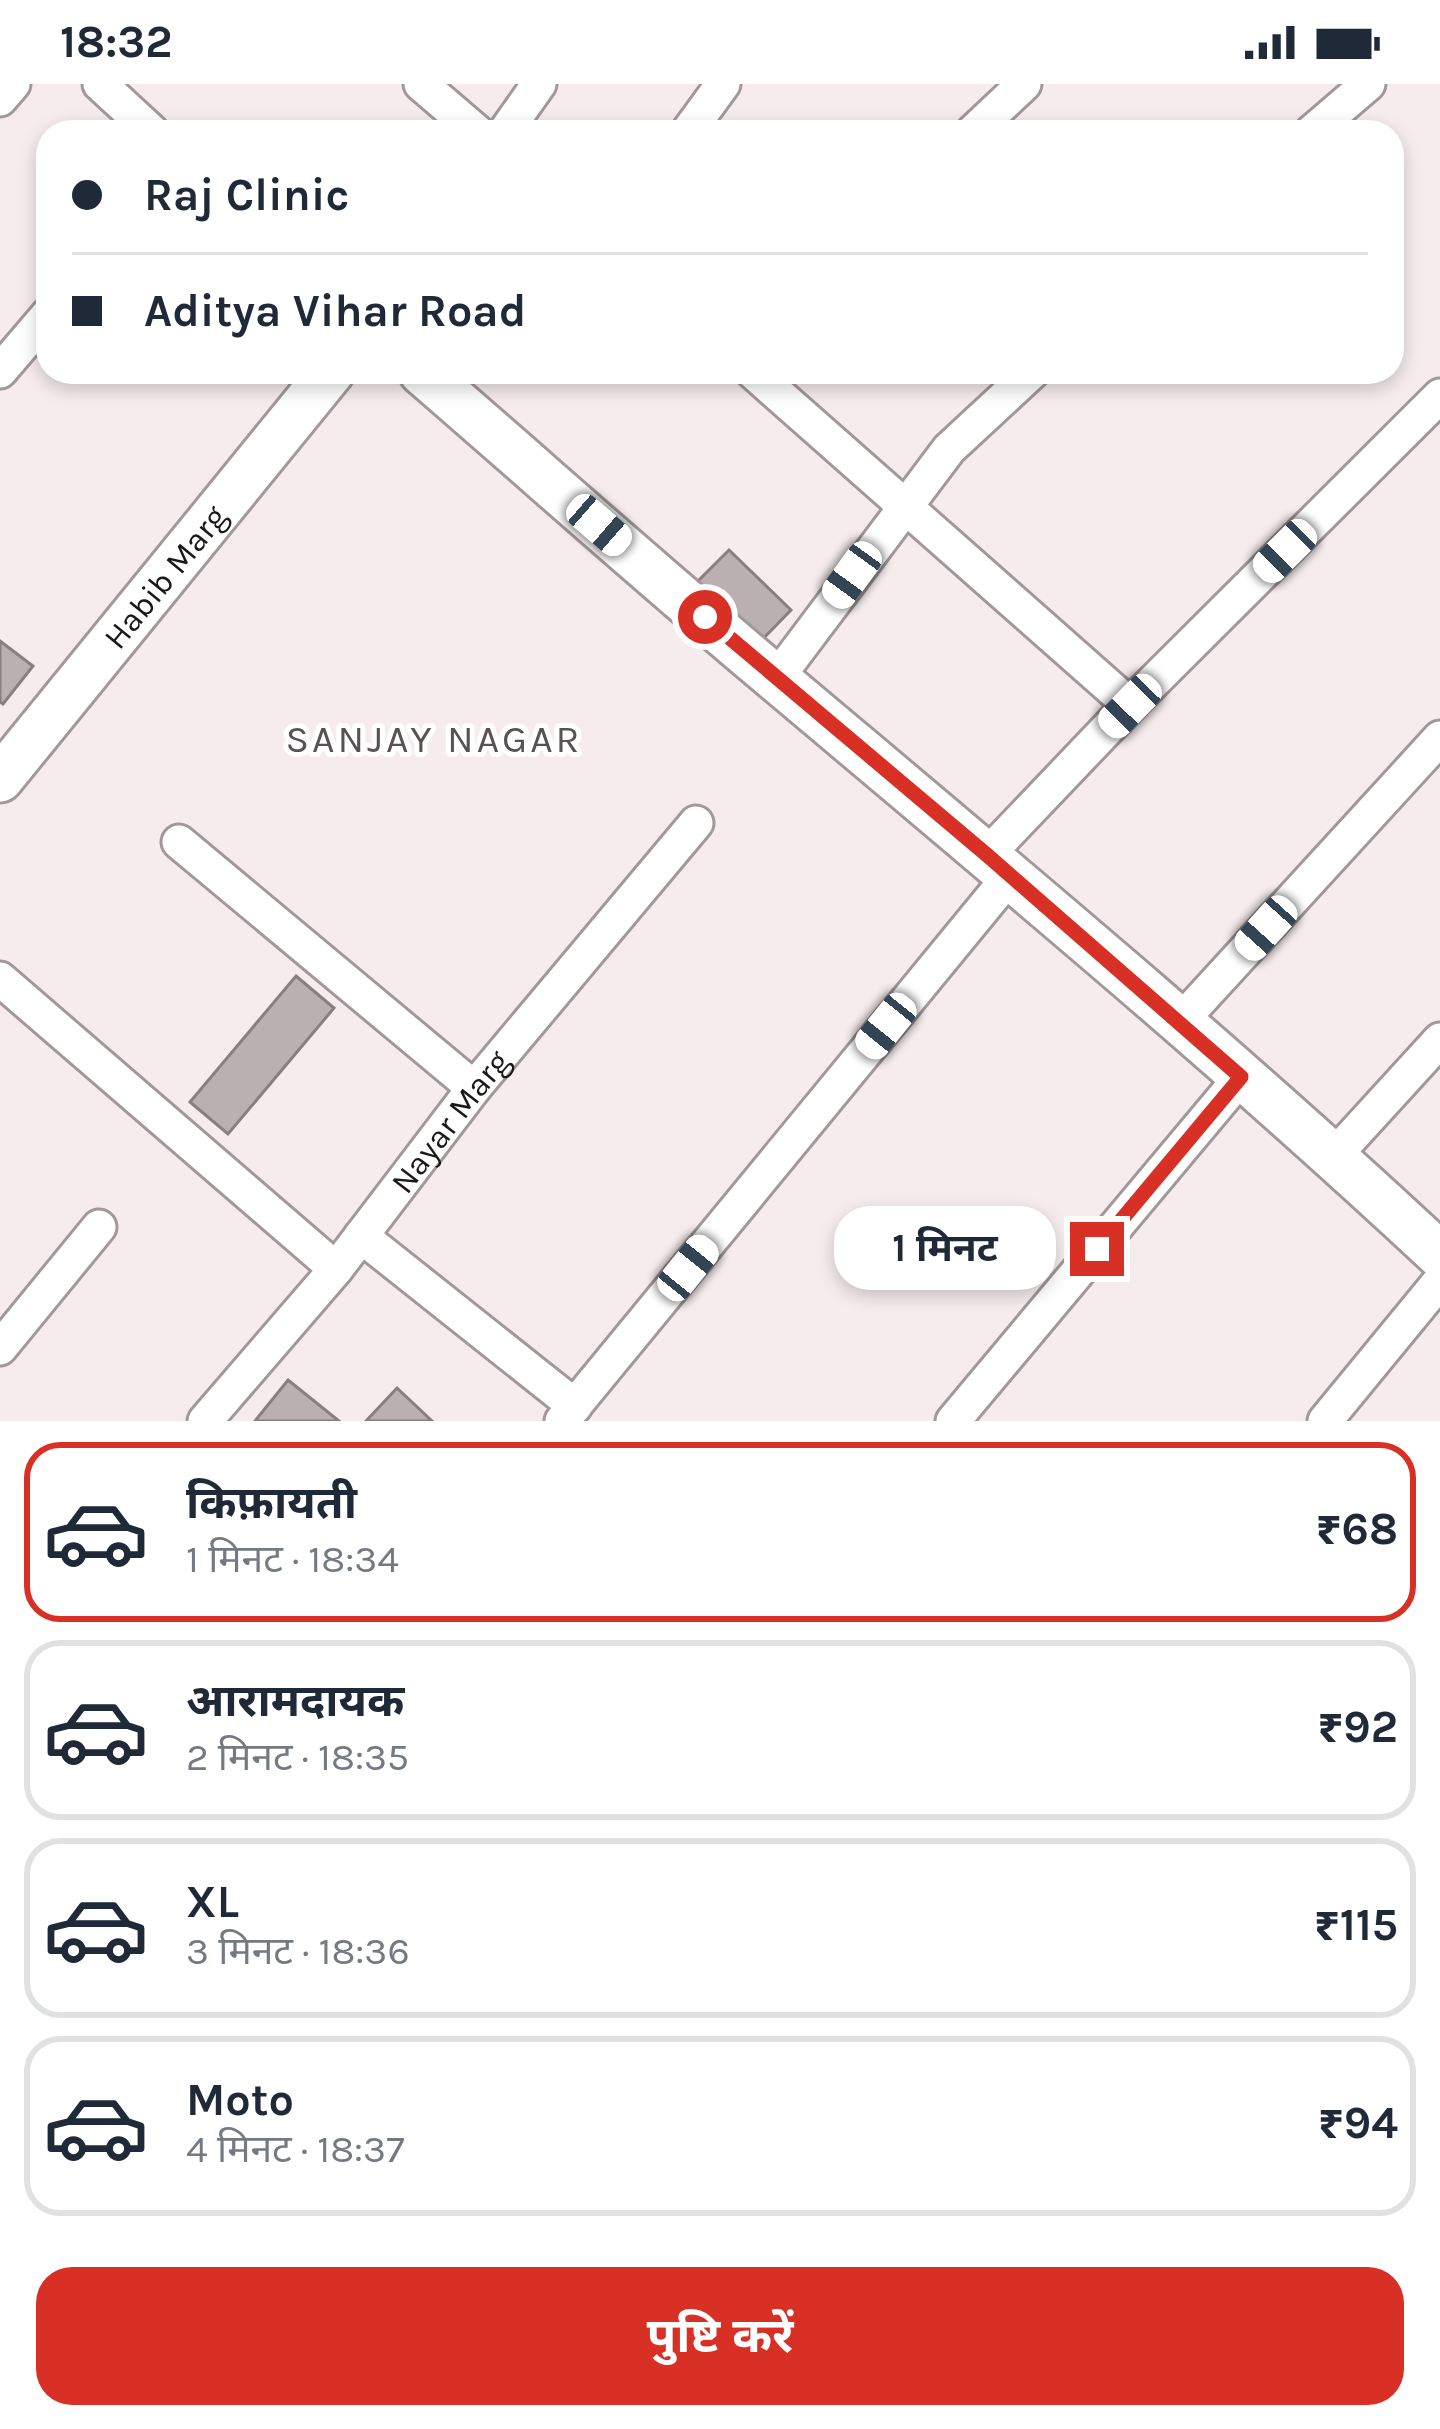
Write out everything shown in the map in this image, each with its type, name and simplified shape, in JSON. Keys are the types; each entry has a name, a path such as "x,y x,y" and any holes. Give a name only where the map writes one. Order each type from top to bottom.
{"street":[{"path":"0,99 13,84"},
{"path":"100,84 139,120"},
{"path":"421,84 463,120"},
{"path":"514,120 539,84"},
{"path":"697,120 723,84"},
{"path":"986,120 1024,84"},
{"path":"1326,120 1368,84"},
{"path":"0,371 36,329"},
{"name":"Habib Marg","path":"0,778 321,384"},
{"path":"436,384 1334,1156 1440,1255"},
{"path":"766,384 1130,706"},
{"path":"776,679 902,507 950,449 1019,384"},
{"path":"361,1236 569,1414 998,866 1130,706 1440,396"},
{"path":"1179,1023 1440,738"},
{"name":"Nayar Marg","path":"206,1421 336,1269 474,1088 696,824"},
{"path":"179,842 474,1088"},
{"path":"0,979 336,1269"},
{"path":"1334,1156 1440,1040"},
{"path":"952,1421 1241,1077"},
{"path":"0,1348 99,1227"},
{"path":"1325,1421 1440,1281"}],"building":[{"path":"729,550 791,610 754,648 692,587"},
{"path":"0,641 33,666 3,704 0,702"},
{"path":"296,976 334,1008 228,1134 190,1102"},
{"path":"288,1380 339,1421 255,1421"},
{"path":"397,1388 432,1421 366,1421"}],"district":[{"name":"SANJAY NAGAR","path":"434,738"}],"route":[{"path":"705,617 1241,1077 1097,1249"}]}
